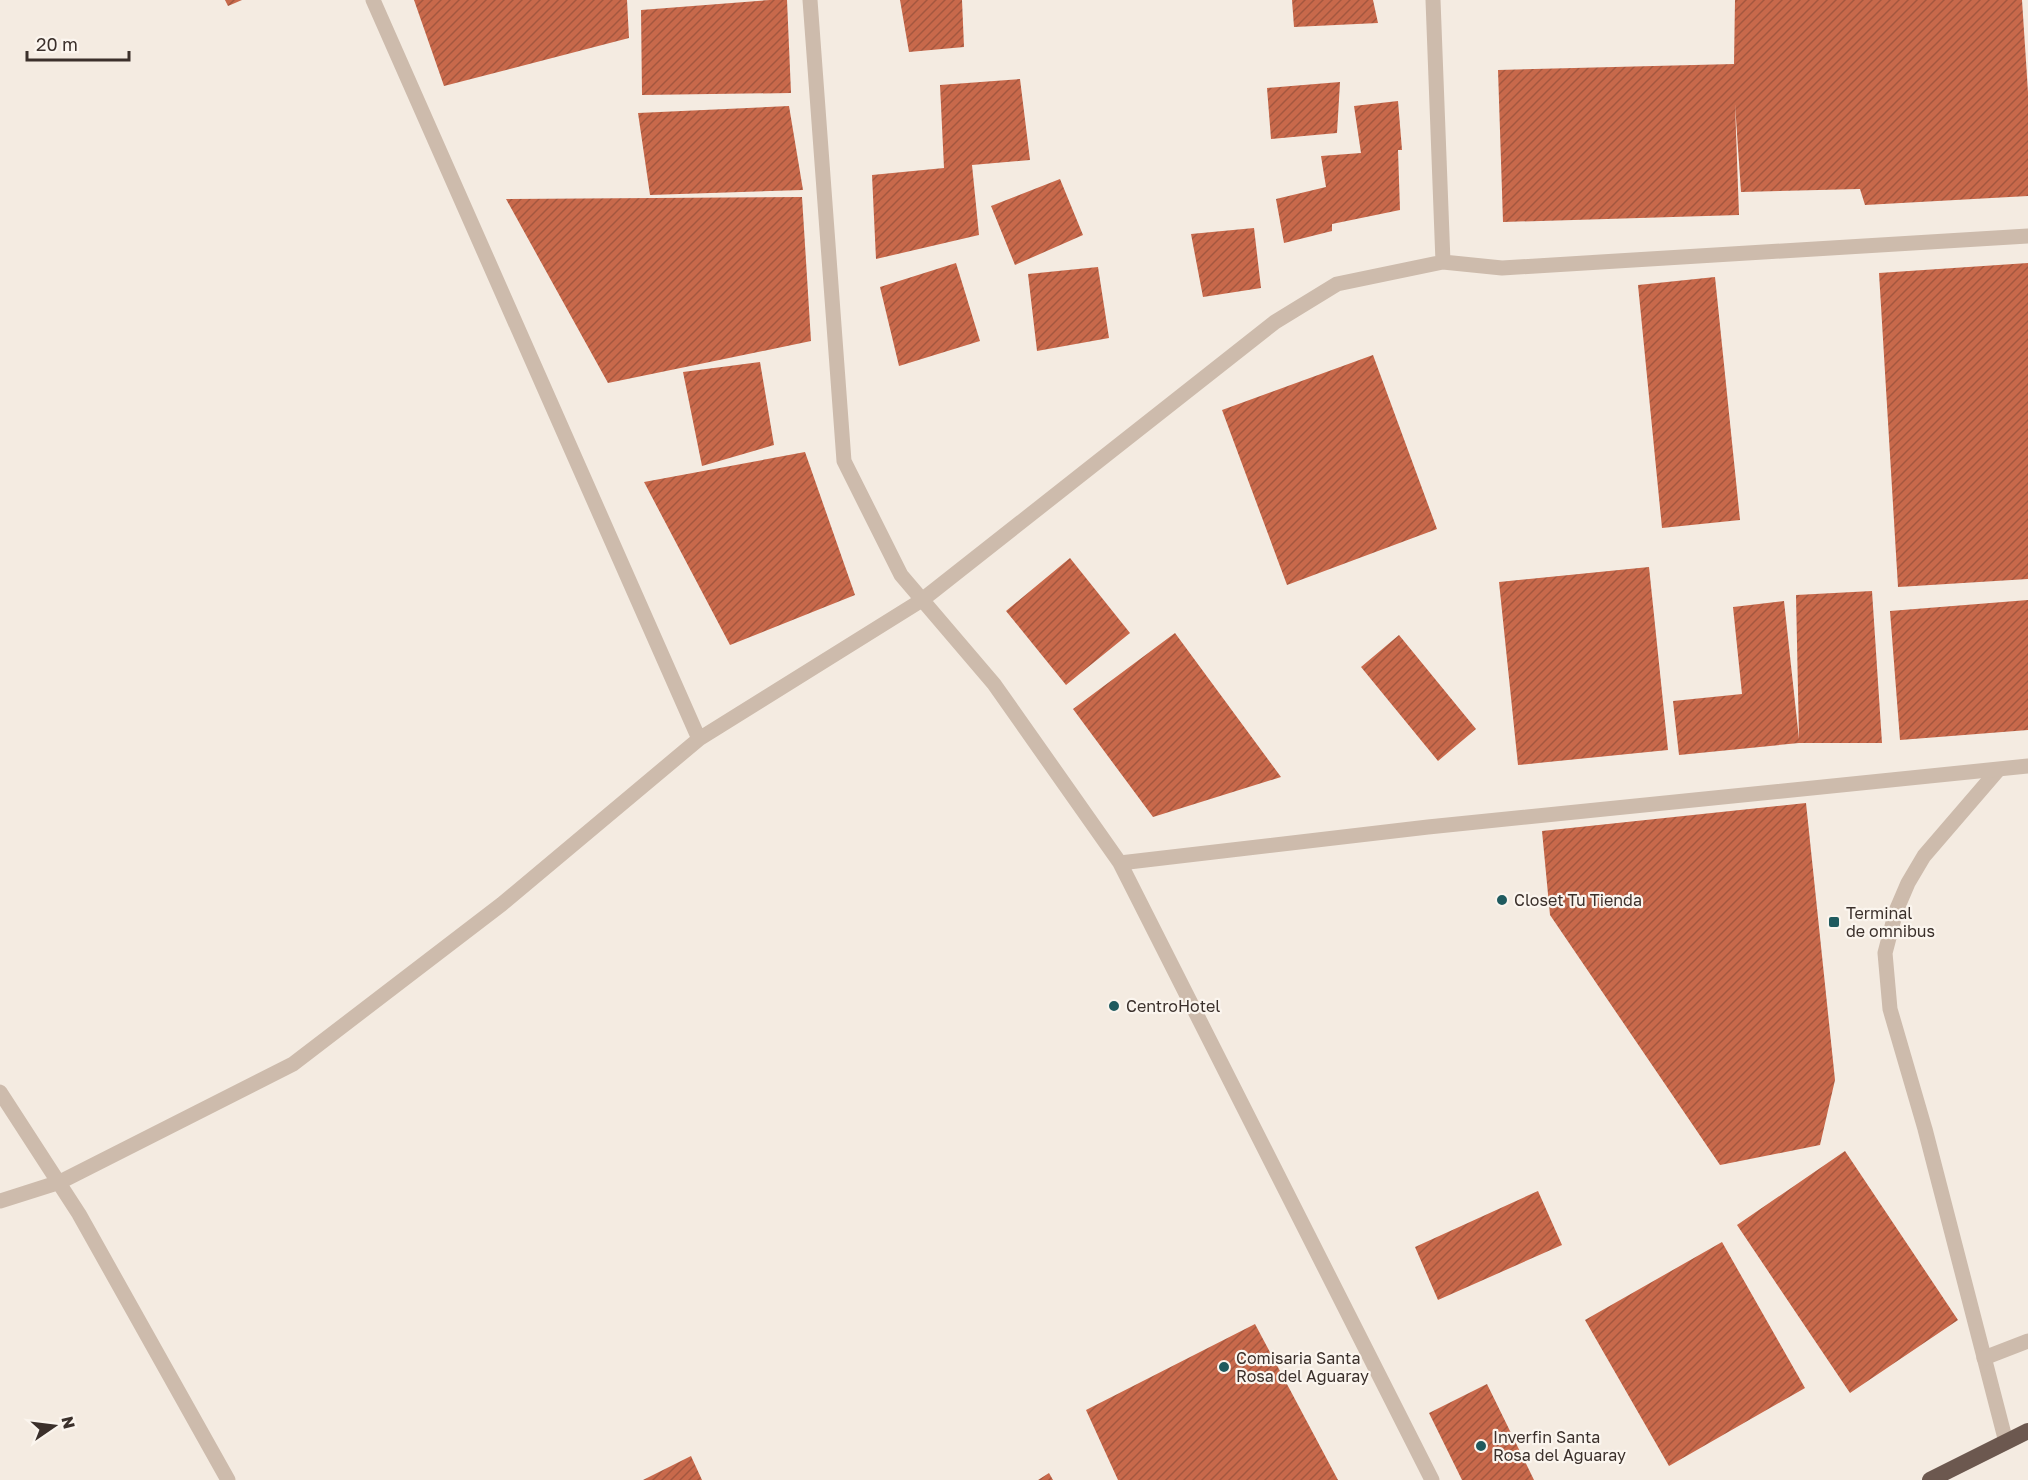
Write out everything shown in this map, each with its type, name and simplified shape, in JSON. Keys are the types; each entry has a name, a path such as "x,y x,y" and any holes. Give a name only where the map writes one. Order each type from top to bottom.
{"highway":[{"path":"1930,1480 2028,1431"}],"street":[{"path":"373,0 699,739"},
{"path":"810,0 844,461 901,575 994,684 1120,863 1432,1480"},
{"path":"1433,0 1443,262"},
{"path":"0,1202 60,1182 293,1064 502,904 699,739 922,600 1275,322 1336,285 1443,262 1502,268 2028,236"},
{"path":"1120,863 1428,827 2028,766"},
{"path":"1998,770 1924,856 1896,911 1885,953 1890,1010 1925,1129 2006,1442"},
{"path":"0,1092 60,1182 228,1480"},
{"path":"1984,1358 2028,1341"}],"building":[{"path":"225,0 242,0 228,6"},
{"path":"414,0 627,0 629,38 444,86"},
{"path":"787,0 791,93 642,95 641,10"},
{"path":"900,0 962,0 964,47 909,52"},
{"path":"1292,0 1373,0 1378,23 1294,27"},
{"path":"1735,0 2022,0 2028,92 2028,196 1865,205 1860,189 1741,192 1735,104 1739,215 1503,222 1498,70 1734,64"},
{"path":"1020,79 1030,160 972,165 979,235 876,259 872,175 944,168 940,85"},
{"path":"1340,82 1337,133 1271,139 1267,88"},
{"path":"1398,101 1402,150 1398,150 1400,210 1332,224 1332,231 1284,243 1276,199 1326,187 1321,156 1361,153 1354,106"},
{"path":"789,106 803,190 650,195 638,113"},
{"path":"1060,179 1083,235 1015,265 991,206"},
{"path":"802,197 811,341 608,383 506,199"},
{"path":"1254,228 1261,288 1203,297 1191,234"},
{"path":"956,263 980,341 899,366 880,287"},
{"path":"2028,263 2028,579 1898,587 1879,273"},
{"path":"1098,267 1109,338 1037,351 1028,274"},
{"path":"1715,277 1740,520 1662,528 1638,285"},
{"path":"1373,355 1437,529 1287,585 1222,410"},
{"path":"760,362 774,445 702,466 683,372"},
{"path":"805,452 855,595 730,645 644,482"},
{"path":"1070,558 1130,633 1066,685 1006,611"},
{"path":"1649,567 1668,750 1518,765 1499,582"},
{"path":"1872,591 1882,743 1799,743 1679,755 1673,701 1742,694 1733,607 1784,601 1799,739 1796,595"},
{"path":"2028,600 2028,730 1900,740 1890,611"},
{"path":"1175,633 1281,777 1153,817 1073,709"},
{"path":"1399,635 1476,729 1438,761 1361,667"},
{"path":"1806,803 1835,1080 1820,1145 1720,1165 1550,915 1542,831"},
{"path":"1845,1151 1958,1320 1850,1393 1737,1225"},
{"path":"1538,1191 1562,1245 1438,1300 1415,1247"},
{"path":"1722,1242 1805,1388 1669,1466 1585,1320"},
{"name":"Comisaria Santa Rosa del Aguaray","path":"1255,1324 1338,1480 1118,1480 1086,1410"},
{"name":"Inverfin Santa Rosa del Aguaray","path":"1487,1384 1534,1480 1462,1480 1429,1413"},
{"path":"691,1456 702,1480 643,1480"},
{"path":"1049,1473 1053,1480 1038,1480"}],"place":[{"name":"Closet Tu Tienda","path":"1502,900"},
{"name":"Terminal de omnibus","path":"1834,922"},
{"name":"CentroHotel","path":"1114,1006"},
{"name":"Comisaria Santa Rosa del Aguaray","path":"1224,1367"},
{"name":"Inverfin Santa Rosa del Aguaray","path":"1481,1446"}]}
